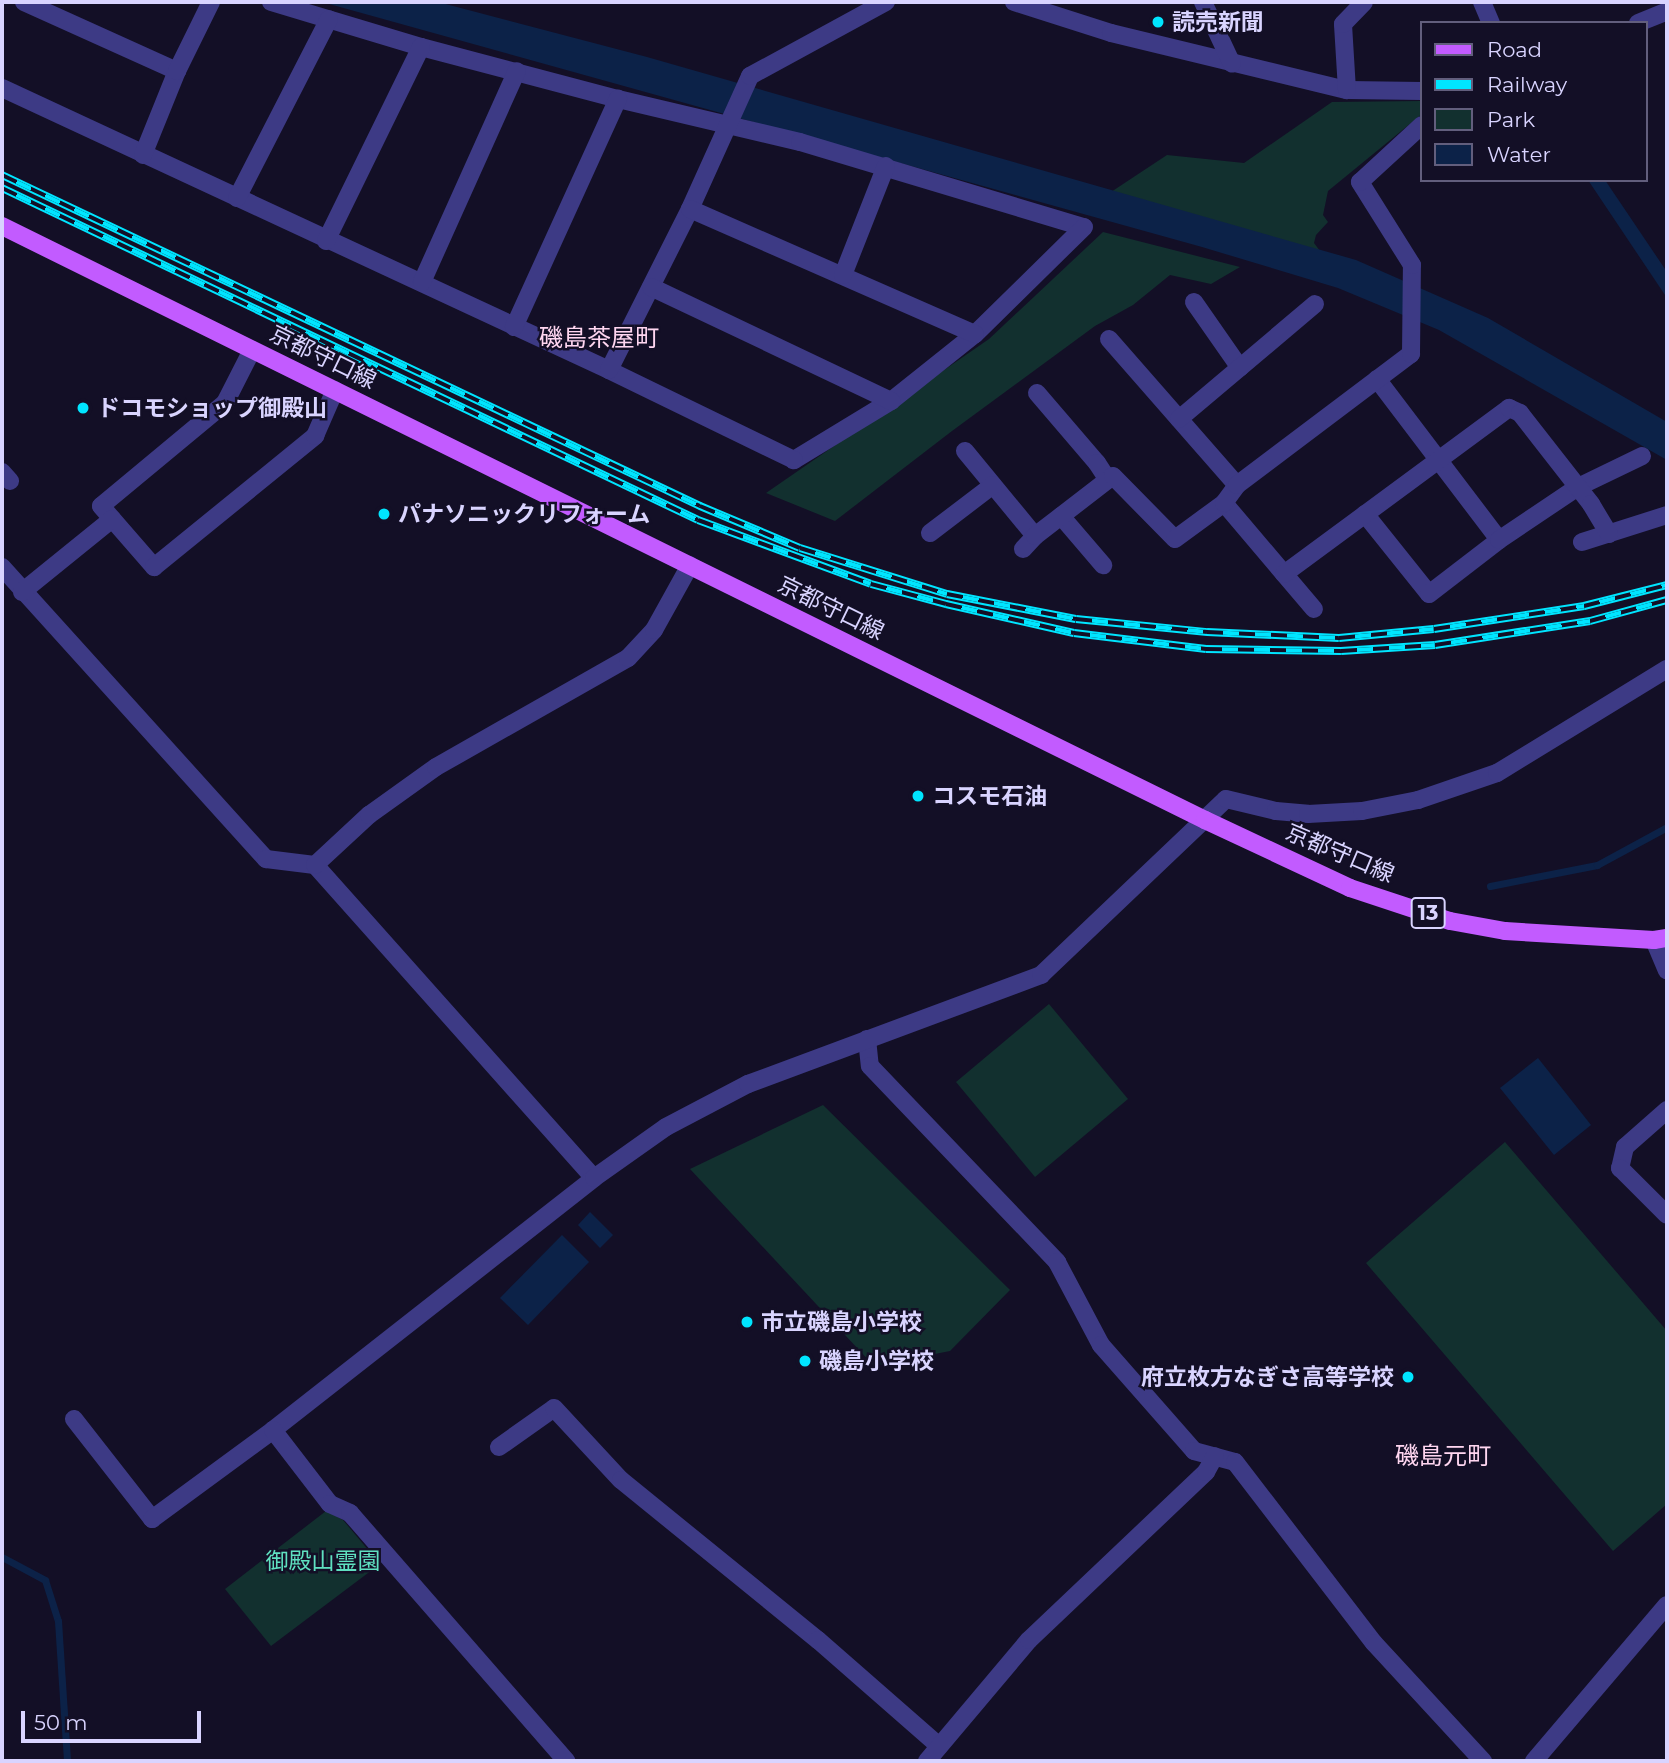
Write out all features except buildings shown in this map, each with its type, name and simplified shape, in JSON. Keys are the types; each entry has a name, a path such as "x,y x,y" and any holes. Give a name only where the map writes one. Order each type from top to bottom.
{"main road":[{"name":"京都守口線","path":"2,226 1205,820 1350,888 1450,920 1505,931 1660,939"}],"street":[{"path":"24,2 177,71"},
{"path":"144,155 177,71 211,2"},
{"path":"2,88 326,241 422,282 793,460 891,401 975,334 1084,227 800,142 618,99 421,47 271,2"},
{"path":"609,370 690,209 750,76 886,2"},
{"path":"1014,2 1111,33 1347,90 1420,91"},
{"path":"1203,2 1232,64"},
{"path":"1347,90 1343,24 1364,2"},
{"path":"1482,2 1490,21"},
{"path":"1643,21 1667,11"},
{"path":"237,198 329,19"},
{"path":"326,241 421,47"},
{"path":"422,282 517,71"},
{"path":"514,327 618,99"},
{"path":"965,451 993,485 1029,542 1112,477 1175,539 1224,503 1237,485 1411,354 1414,283 1412,265 1360,182 1420,127"},
{"path":"843,275 886,166"},
{"path":"690,209 975,334"},
{"path":"652,288 891,401"},
{"path":"1194,302 1240,368"},
{"path":"1179,419 1315,304"},
{"path":"1109,339 1237,485"},
{"path":"253,350 225,403 101,506 153,567 314,436 335,390"},
{"path":"1377,379 1499,540"},
{"path":"1037,394 1097,463 1108,480"},
{"path":"1284,574 1509,408 1520,413 1578,487 1609,534"},
{"path":"1365,514 1429,594 1499,540 1578,487 1642,456"},
{"path":"930,533 993,485"},
{"path":"1224,503 1314,609"},
{"path":"1582,542 1667,515"},
{"path":"1061,516 1103,565"},
{"path":"22,592 112,519"},
{"path":"315,865 369,815 436,767 628,658 654,629 690,565"},
{"path":"2,567 266,859 315,865 594,1178"},
{"path":"74,1419 152,1519 273,1430 594,1178 666,1127 748,1084 1041,975 1226,799 1231,798 1276,811 1308,814 1385,807 1418,800 1497,773 1667,669"},
{"path":"1660,939 1667,970"},
{"path":"867,1039 870,1066 1056,1262 1101,1345 1194,1451 1235,1462 1374,1643 1483,1761"},
{"path":"1667,1110 1625,1147 1620,1168 1667,1215"},
{"path":"499,1447 554,1408 621,1480 818,1640 939,1746"},
{"path":"273,1430 330,1504 350,1513 566,1761"},
{"path":"927,1761 1029,1640 1206,1472 1215,1456"},
{"path":"1534,1761 1667,1605"}],"green space":[{"path":"1420,101 1420,116 1328,191 1323,215 1328,222 1316,235 1314,243 1320,251 1111,192 1167,155 1244,163 1332,102"},
{"path":"1103,232 1240,267 1211,284 1170,275 1133,305 1095,326 952,431 835,521 766,493 989,339"},
{"path":"1049,1004 1128,1099 1035,1177 956,1082"},
{"path":"823,1105 1010,1290 950,1351 874,1366 690,1169"},
{"path":"1505,1142 1667,1331 1667,1504 1613,1551 1366,1263"},
{"name":"御殿山霊園","path":"326,1511 343,1520 380,1564 271,1646 225,1589"}],"water":[{"path":"322,2 438,2 647,57 1356,260 1488,318 1667,422 1667,460 1439,330 1338,288 1202,247"},
{"path":"1589,182 1606,182 1667,272 1667,298"},
{"path":"1538,1058 1591,1125 1554,1155 1500,1088"},
{"path":"590,1212 613,1235 600,1248 578,1225"},
{"path":"562,1235 589,1262 528,1325 500,1298"}],"waterway":[{"path":"1490,886 1597,865 1667,827"},
{"path":"2,1557 45,1580 58,1621 67,1761"}],"railway":[{"path":"2,175 700,506 800,548 947,594 1076,619 1207,632 1339,638 1434,629 1584,606 1667,585"},
{"path":"2,188 698,520 871,584 946,604 1074,633 1206,649 1341,651 1435,645 1590,621 1667,600"}],"place":[{"name":"読売新聞","path":"1158,22"},
{"name":"ドコモショップ御殿山","path":"83,408"},
{"name":"パナソニックリフォーム","path":"384,514"},
{"name":"コスモ石油","path":"918,796"},
{"name":"市立磯島小学校","path":"747,1322"},
{"name":"磯島小学校","path":"805,1361"},
{"name":"府立枚方なぎさ高等学校","path":"1408,1377"}],"district":[{"name":"磯島茶屋町","path":"599,338"},
{"name":"磯島元町","path":"1443,1456"}]}
